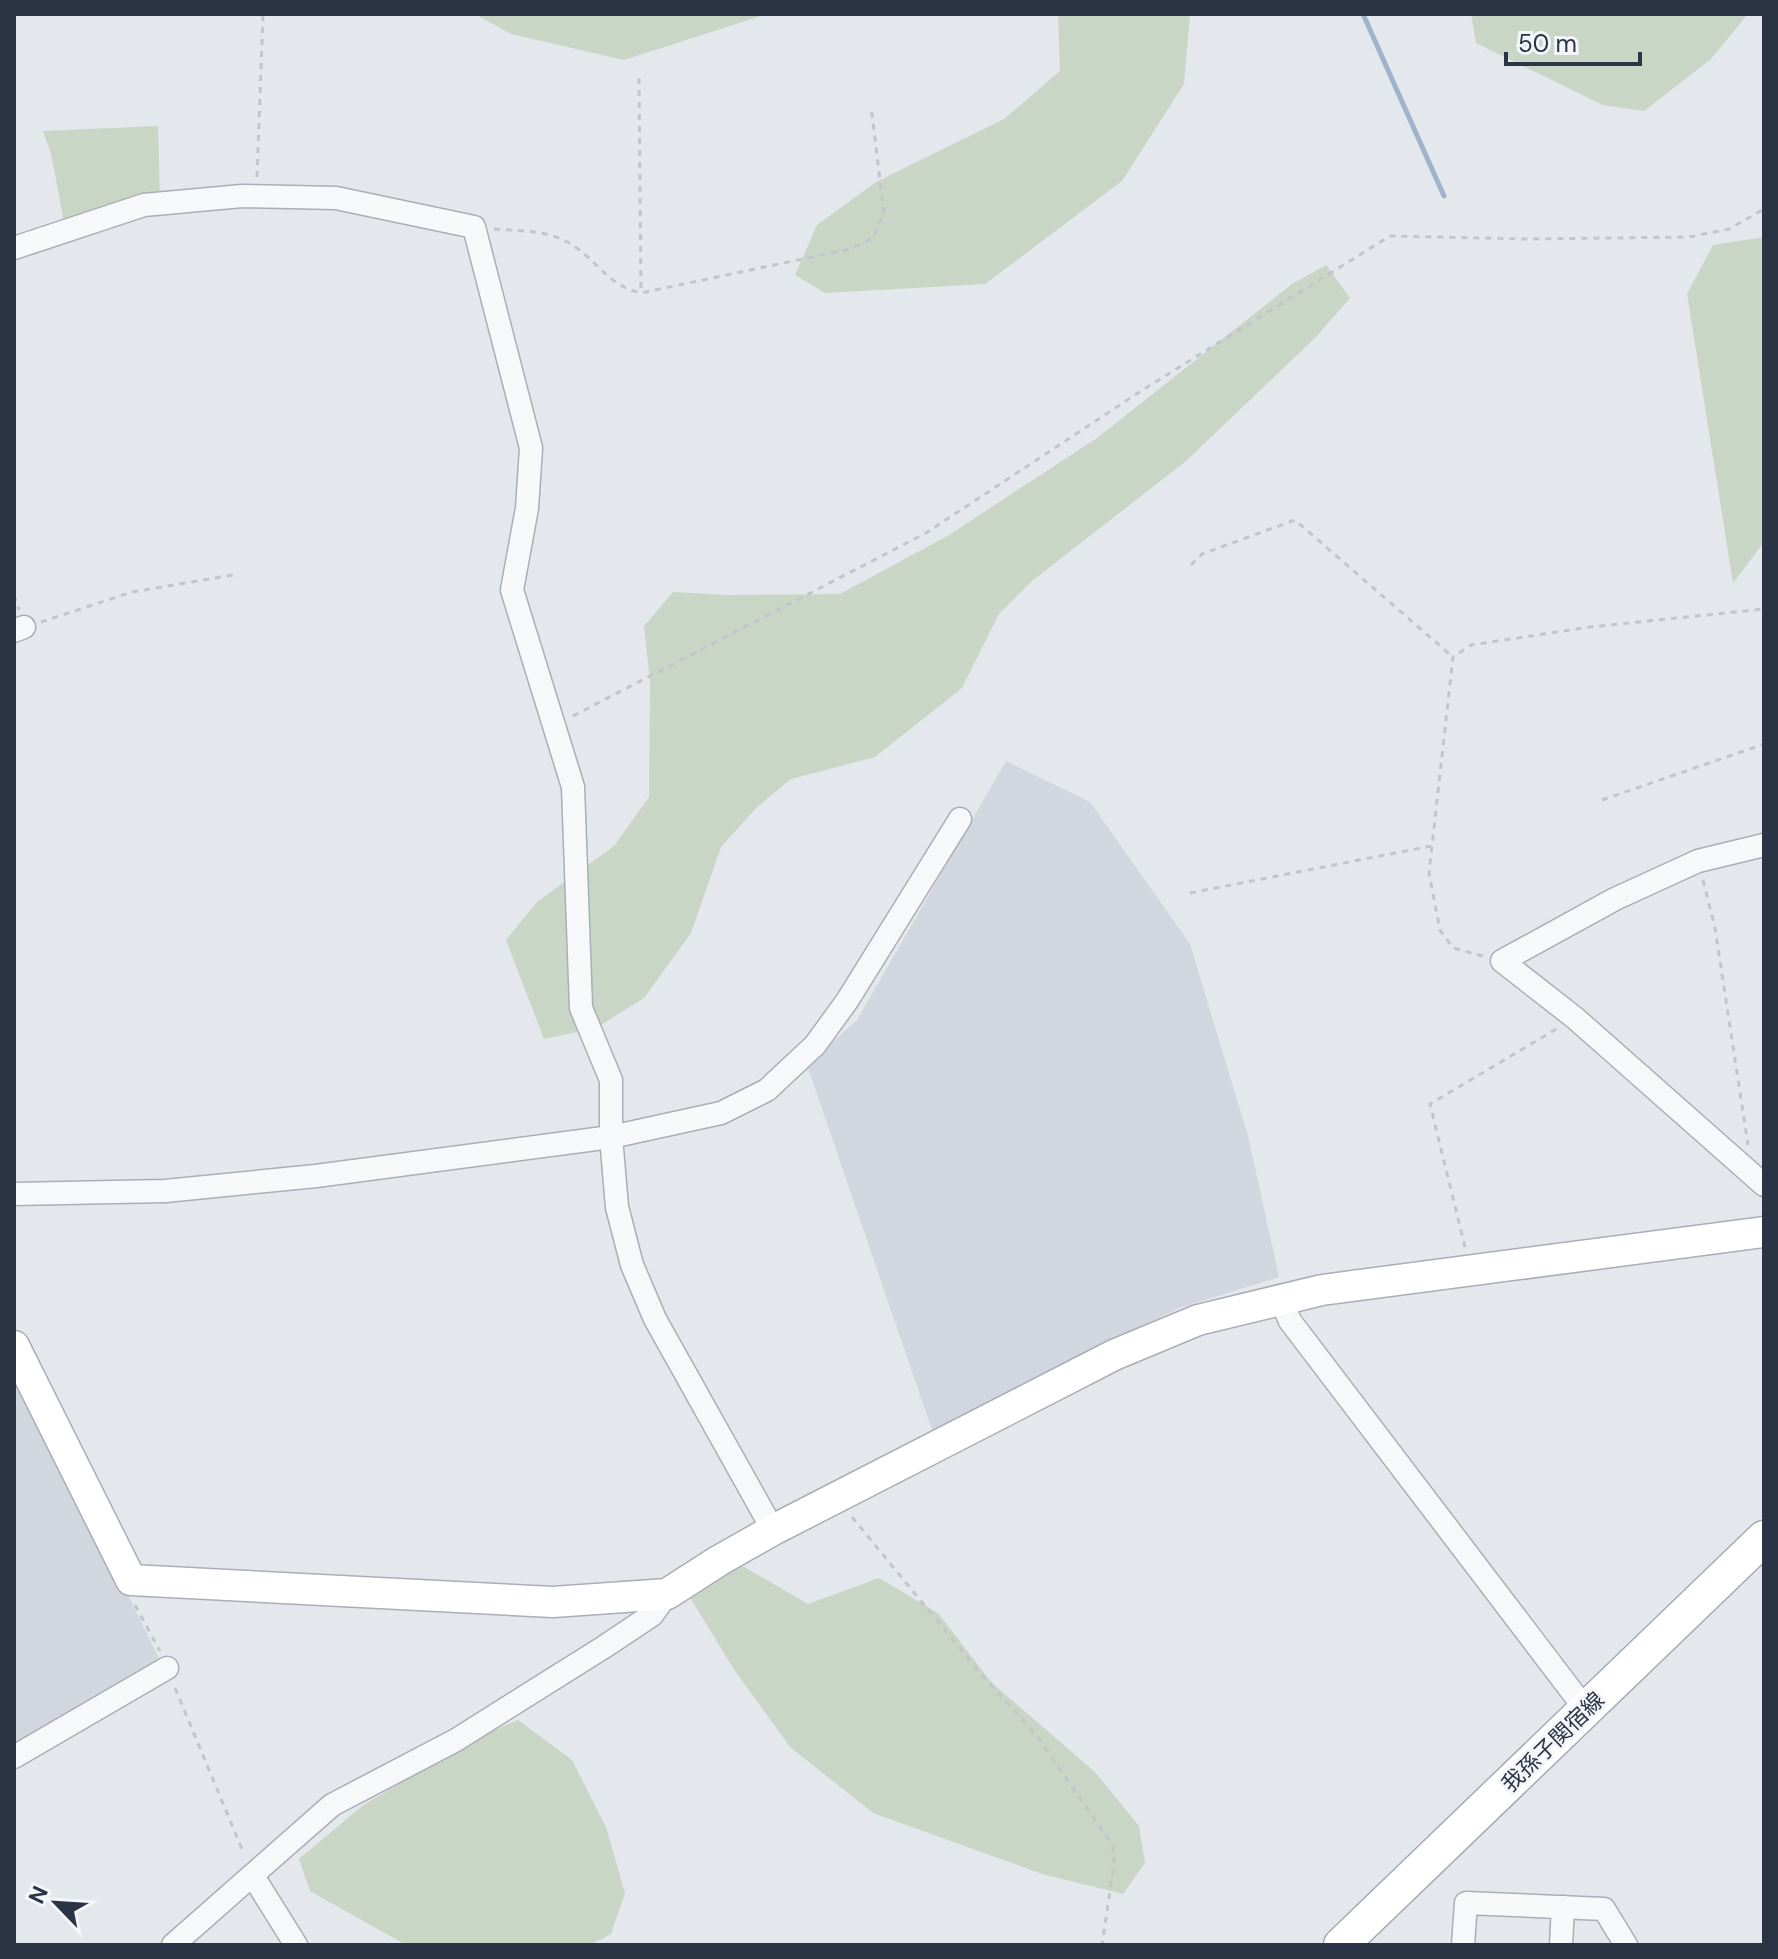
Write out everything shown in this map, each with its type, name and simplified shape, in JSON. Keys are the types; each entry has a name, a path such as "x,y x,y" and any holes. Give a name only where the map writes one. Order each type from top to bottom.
{"main road":[{"name":"我孫子関宿線","path":"1341,1945 1764,1538"}],"street":[{"path":"14,248 144,205 256,196 336,198 474,227 531,448 527,508 512,590 573,787 581,1008 611,1080 611,1137 617,1207 632,1265 655,1319 773,1530"},
{"path":"14,1194 180,1189 316,1176 611,1137 721,1113 767,1090 815,1045 847,1001 960,819"},
{"path":"1758,1180 1575,1018 1502,961 1615,899 1698,861 1764,845"},
{"path":"173,1945 332,1805 456,1740 564,1673 652,1615 667,1594 720,1560 1114,1355 1198,1320 1322,1290 1764,1232"},
{"path":"1280,1298 1290,1321 1586,1710"},
{"path":"14,1346 131,1580 553,1602 667,1594"},
{"path":"14,1757 167,1668"},
{"path":"253,1876 296,1945"},
{"path":"1463,1945 1466,1903 1604,1909 1626,1945"},
{"path":"1561,1945 1563,1907"}],"path":[{"path":"256,196 263,14"},
{"path":"639,78 641,293"},
{"path":"474,227 544,233 573,245 623,289 641,293 850,249 873,238 884,213 871,106"},
{"path":"554,726 926,533 1141,391 1390,236 1526,239 1689,237 1729,229 1764,209"},
{"path":"1191,565 1202,554 1295,520 1453,657"},
{"path":"19,629 132,592 233,575"},
{"path":"1502,961 1453,948 1440,930 1429,873 1453,657 1471,645 1590,627 1764,609"},
{"path":"1602,800 1764,744"},
{"path":"1190,893 1431,846"},
{"path":"1698,861 1715,928 1758,1180"},
{"path":"1471,1270 1430,1104 1575,1018"},
{"path":"835,1498 980,1673 1037,1736 1113,1846 1114,1864 1102,1945"},
{"path":"131,1580 127,1590 157,1645 253,1876"}],"shaded area":[{"path":"1006,761 1090,802 1190,944 1248,1136 1279,1277 1179,1308 932,1430 807,1065 857,1020"},
{"path":"14,1366 163,1666 14,1752"}],"green space":[{"path":"475,14 767,14 624,60 511,34"},
{"path":"1058,14 1190,14 1184,84 1122,181 985,284 825,293 795,275 817,225 876,182 1004,119 1060,71"},
{"path":"1471,14 1748,14 1711,59 1644,111 1603,105 1476,43"},
{"path":"158,126 160,198 65,227 51,154 43,131"},
{"path":"1764,237 1764,542 1733,583 1687,294 1713,245"},
{"path":"1326,265 1350,298 1315,338 1186,461 1032,581 999,614 962,688 875,757 791,779 757,807 721,847 691,933 644,998 596,1028 544,1039 506,940 537,902 614,846 649,797 650,681 644,626 673,592 840,594 949,535 1097,438 1292,284"},
{"path":"739,1564 808,1604 879,1578 938,1613 992,1683 1095,1772 1139,1826 1145,1863 1123,1894 1042,1874 873,1813 790,1747 735,1671 686,1591"},
{"path":"518,1720 572,1760 606,1827 625,1893 611,1934 590,1945 406,1945 310,1891 299,1859 362,1806 472,1740"}],"waterway":[{"path":"1363,14 1444,196"}]}
